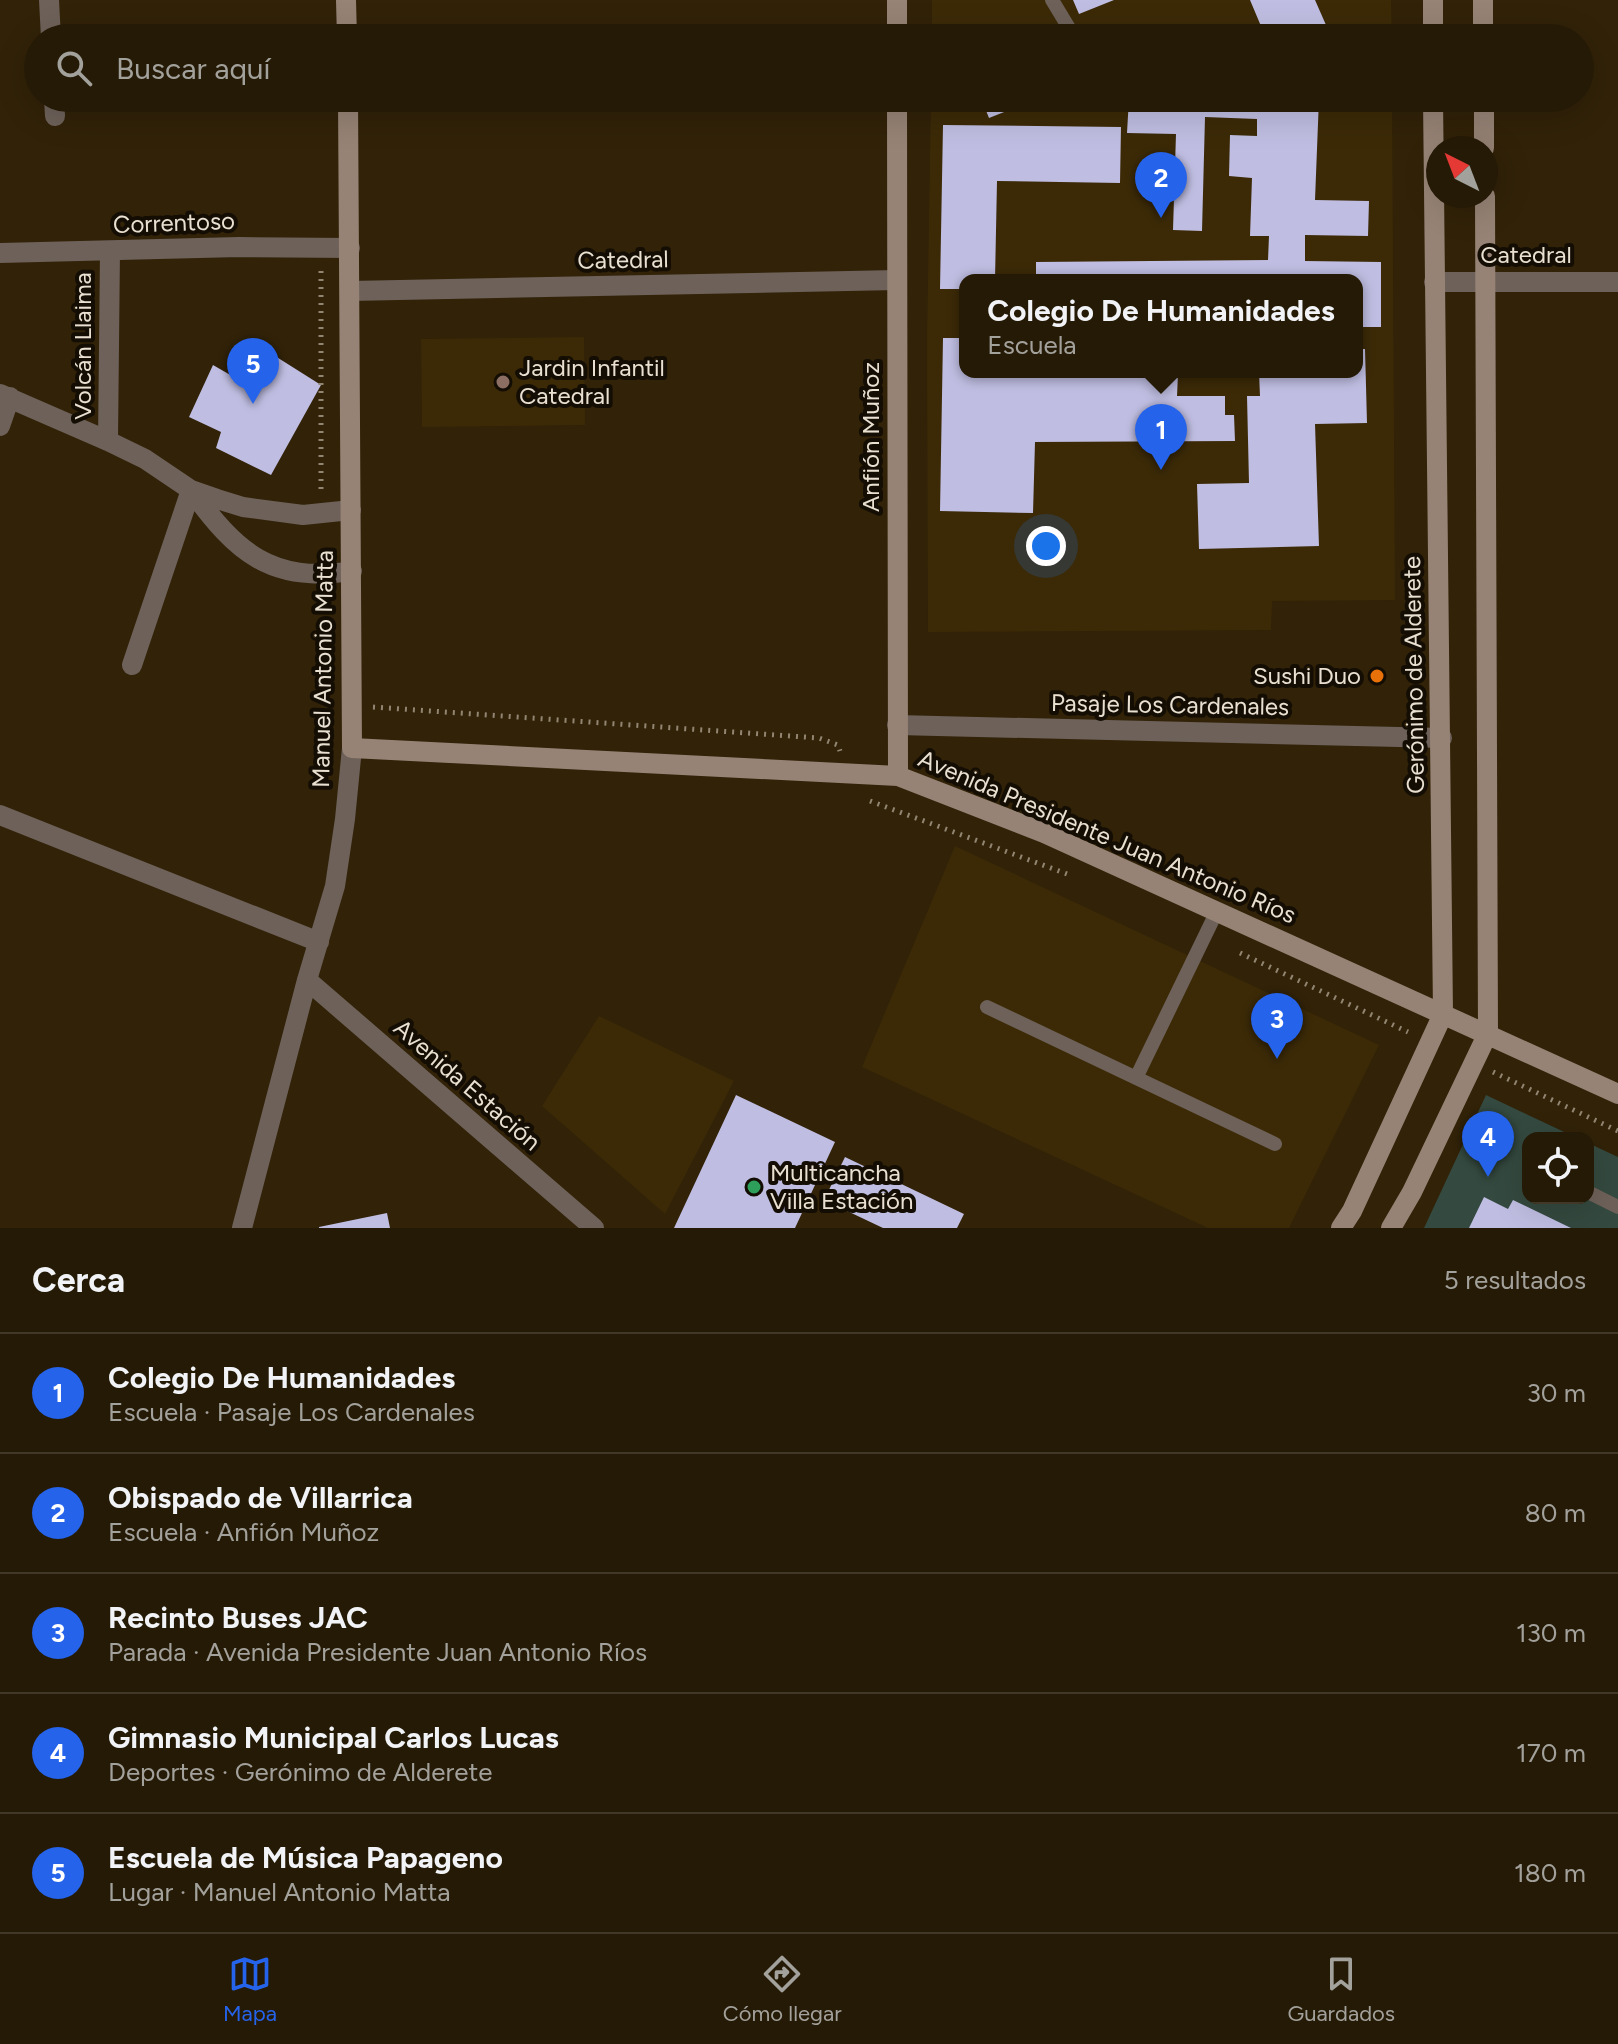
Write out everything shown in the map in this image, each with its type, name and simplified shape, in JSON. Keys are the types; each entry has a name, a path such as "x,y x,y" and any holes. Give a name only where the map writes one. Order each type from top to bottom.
{"street":[{"path":"49,0 50,24"},
{"path":"346,0 347,24"},
{"path":"897,0 897,24"},
{"path":"1433,0 1433,24"},
{"path":"1483,0 1483,24"},
{"name":"Manuel Antonio Matta","path":"242,1228 335,886 352,748 348,112"},
{"name":"Anfión Muñoz","path":"897,112 898,776"},
{"name":"Gerónimo de Alderete","path":"1341,1228 1352,1211 1443,1014 1433,112"},
{"path":"1484,112 1484,136"},
{"path":"1391,1228 1412,1192 1488,1033 1485,208"},
{"name":"Correntoso","path":"0,253 350,248"},
{"name":"Volcán Llaima","path":"108,441 110,251"},
{"name":"Catedral","path":"350,291 897,280"},
{"name":"Catedral","path":"1434,282 1618,282"},
{"path":"0,426 5,395 145,459 191,490 243,507 270,511 303,515 351,510"},
{"path":"191,490 218,527 252,555 273,566 322,576 352,571"},
{"path":"132,665 191,490"},
{"name":"Pasaje Los Cardenales","path":"897,725 1442,738"},
{"name":"Avenida Presidente Juan Antonio Ríos","path":"352,748 898,776 1031,828 1618,1094"},
{"path":"0,815 319,942"},
{"name":"Avenida Estación","path":"307,980 594,1228"}],"lane":[{"path":"1052,0 1067,24"},
{"path":"1136,1078 1217,911"},
{"path":"987,1007 1275,1144"},
{"path":"1594,1195 1618,1207"}],"path":[{"path":"321,248 321,513"},
{"path":"322,576 322,688 327,704 819,738 838,745 848,783 862,799 1079,878"},
{"path":"1205,936 1430,1042"},
{"path":"1474,1063 1618,1131"}],"shaded area":[{"path":"932,0 1391,0 1392,24 932,24"},
{"path":"931,112 1392,112 1395,600 1272,601 1271,630 928,632 927,341"},
{"name":"Jardin Infantil Catedral","path":"584,337 585,425 422,427 421,339"},
{"path":"955,846 1379,1045 1289,1228 1208,1228 862,1067"},
{"path":"599,1016 734,1081 665,1214 542,1106"}],"green space":[{"path":"1486,1095 1564,1132 1522,1132 1522,1204 1594,1204 1594,1146 1618,1157 1618,1228 1424,1228"}],"building":[{"path":"1073,0 1114,0 1079,14"},
{"path":"1250,0 1315,0 1326,24 1260,24"},
{"path":"987,112 1004,112 989,118"},
{"path":"1128,112 1318,112 1315,200 1369,201 1368,236 1305,235 1305,261 1381,262 1381,327 1363,327 1363,274 1036,274 1036,262 1268,260 1269,236 1250,236 1252,178 1229,176 1230,135 1257,136 1257,119 1205,117 1202,231 1173,230 1176,134 1127,133"},
{"path":"943,125 1121,127 1120,183 997,181 995,274 959,274 959,289 940,289"},
{"path":"943,338 959,338 959,378 1178,378 1177,396 1225,396 1225,415 1234,415 1235,441 1035,442 1033,513 940,511"},
{"path":"1365,349 1367,423 1315,424 1319,546 1199,549 1197,484 1249,483 1247,396 1260,396 1259,378 1363,378"},
{"path":"275,356 321,385 271,475 216,448 221,432 189,417 213,365 258,391"},
{"name":"Multicancha Villa Estación","path":"736,1095 835,1142 795,1228 674,1228"},
{"path":"845,1157 964,1214 957,1228 883,1228 824,1200"},
{"path":"1484,1197 1508,1209 1513,1200 1571,1228 1469,1228"},
{"path":"387,1213 390,1228 319,1228 319,1227"}],"place":[{"name":"Obispado de Villarrica","path":"1161,218"},
{"name":"Jardin Infantil Catedral","path":"503,382"},
{"name":"Escuela de Música Papageno","path":"253,404"},
{"name":"Colegio De Humanidades","path":"1161,470"},
{"name":"Sushi Duo","path":"1377,676"},
{"name":"Recinto Buses JAC","path":"1277,1059"},
{"name":"Gimnasio Municipal Carlos Lucas","path":"1488,1177"},
{"name":"Multicancha Villa Estación","path":"754,1187"}]}
